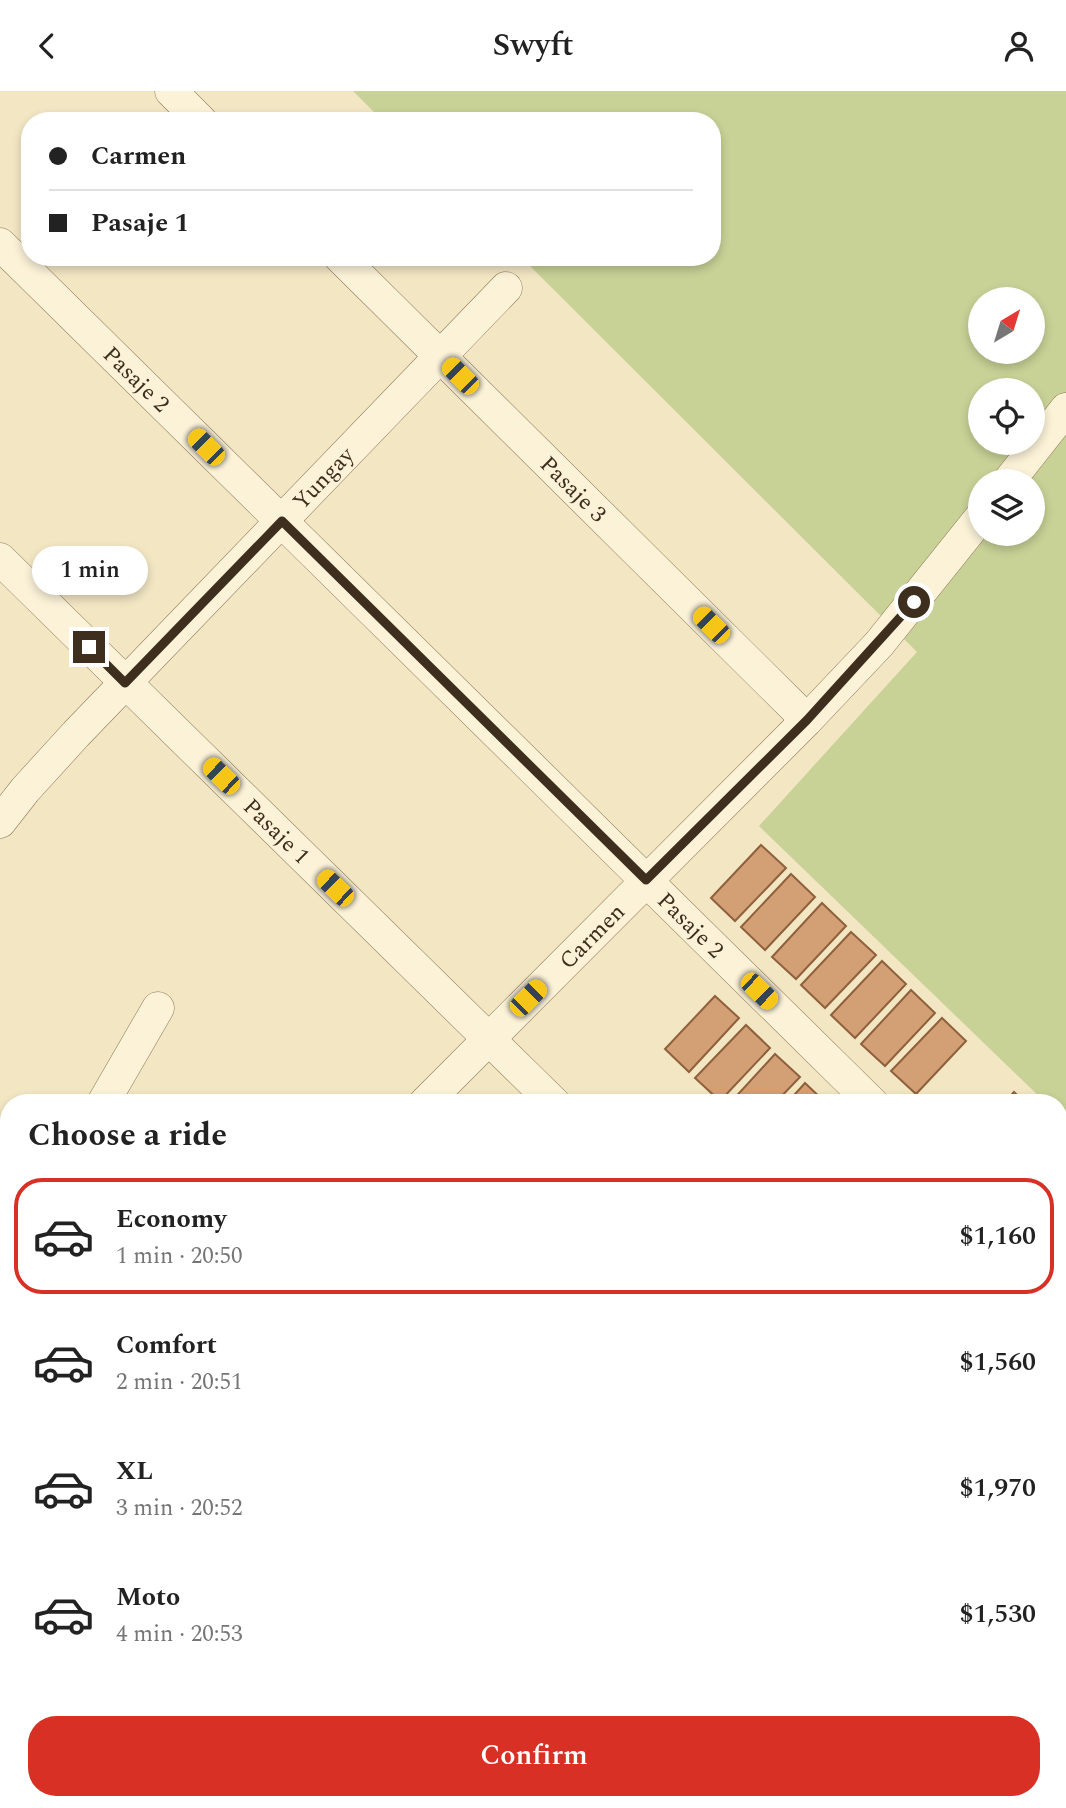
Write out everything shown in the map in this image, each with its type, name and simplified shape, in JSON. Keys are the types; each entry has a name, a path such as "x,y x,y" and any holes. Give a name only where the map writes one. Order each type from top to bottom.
{"street":[{"path":"171,91 192,112"},
{"name":"Pasaje 2","path":"0,244 21,265"},
{"name":"Pasaje 2","path":"22,266 863,1094"},
{"name":"Pasaje 3","path":"349,266 807,720"},
{"name":"Yungay","path":"0,822 25,790 125,683 506,288"},
{"path":"1018,469 1066,409"},
{"name":"Carmen","path":"434,1094 807,720 879,644 968,533"},
{"name":"Pasaje 1","path":"0,559 545,1094"},
{"path":"108,1094 158,1008"}],"green space":[{"path":"353,91 1066,91 1066,1094 1037,1094 759,826 917,652 530,266 721,266 721,112 374,112"}],"building":[{"path":"761,845 786,868 735,921 711,898"},
{"path":"791,874 815,897 765,950 741,927"},
{"path":"822,903 846,926 796,979 772,957"},
{"path":"851,932 876,955 825,1008 801,985"},
{"path":"882,961 906,984 855,1038 831,1015"},
{"path":"911,990 935,1013 885,1066 861,1044"},
{"path":"715,996 739,1018 689,1072 665,1049"},
{"path":"942,1018 966,1041 916,1094 891,1071"},
{"path":"746,1025 770,1048 727,1094 712,1094 695,1078"},
{"path":"775,1054 800,1077 784,1094 738,1094"},
{"path":"805,1083 817,1094 795,1094"}],"route":[{"path":"89,647 125,683 282,521 646,880 807,720 879,644 914,602"}]}
